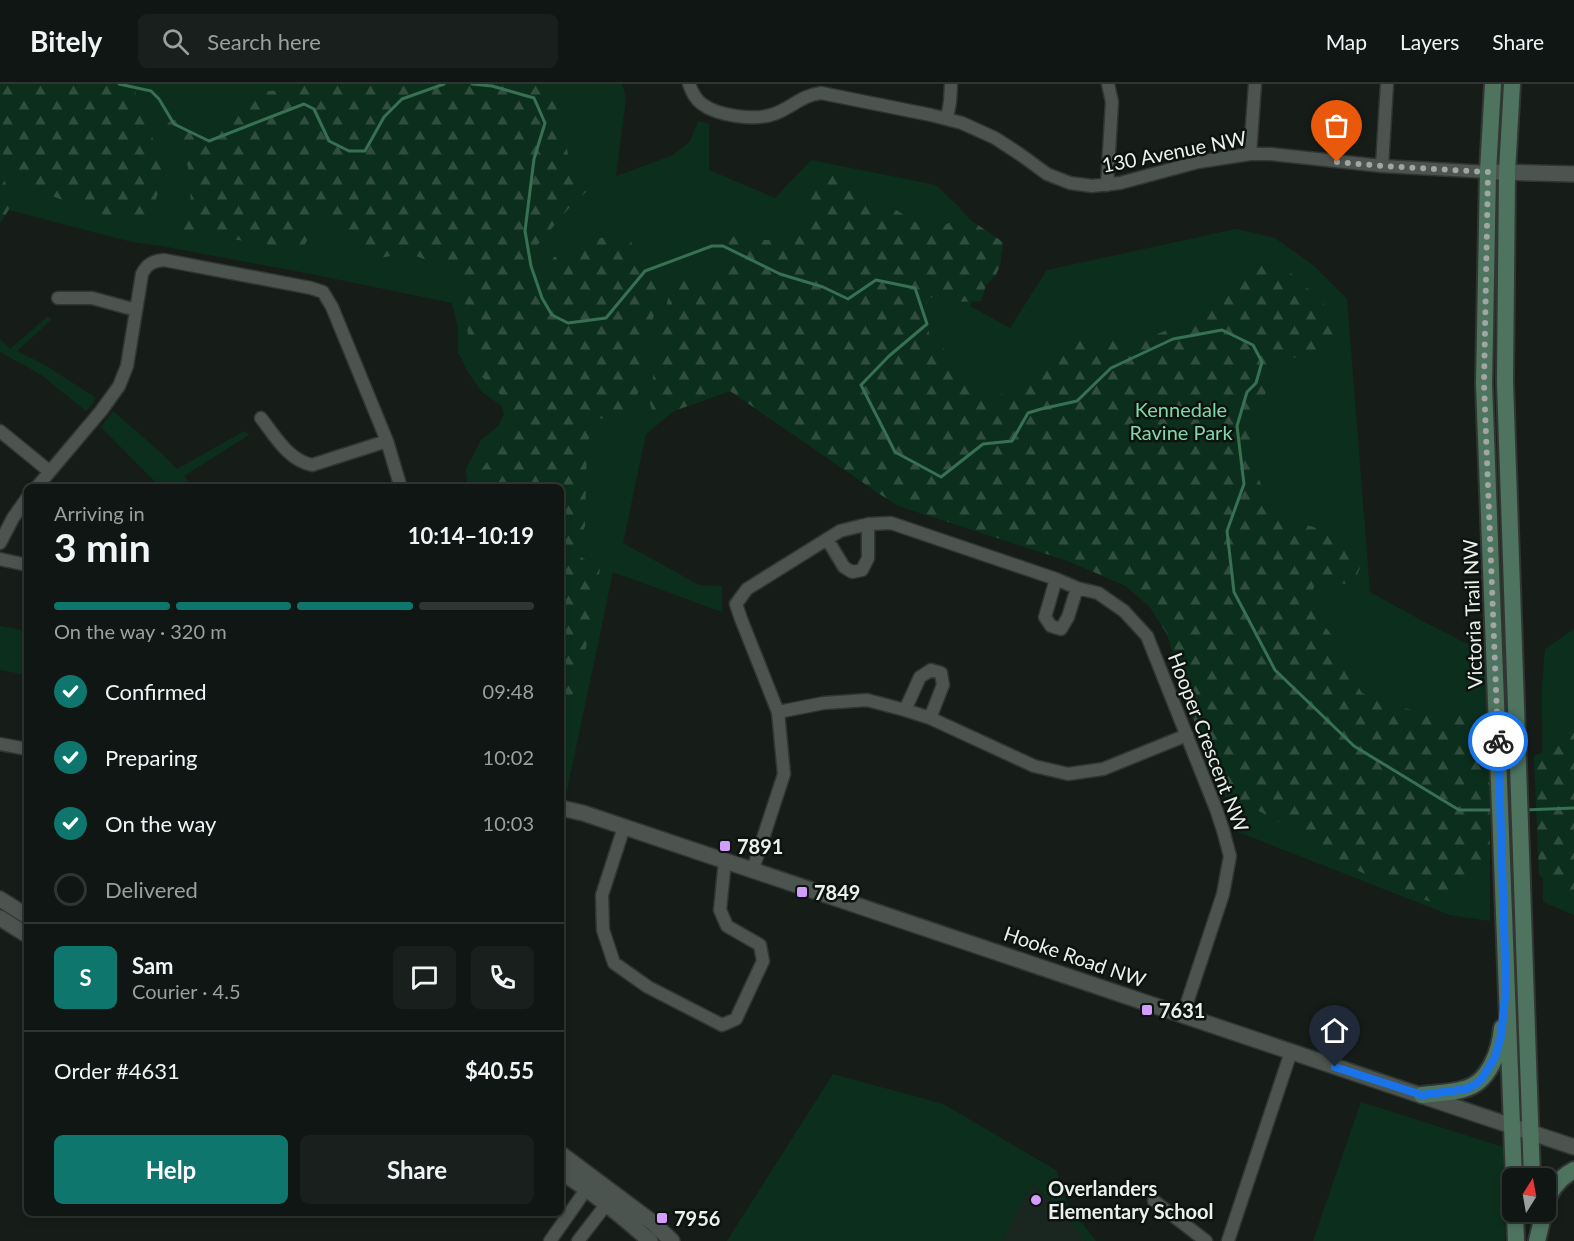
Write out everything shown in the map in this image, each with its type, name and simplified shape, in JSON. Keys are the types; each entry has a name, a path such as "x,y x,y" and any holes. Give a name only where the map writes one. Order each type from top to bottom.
{"main road":[{"name":"Victoria Trail NW","path":"1493,84 1488,172 1484,384 1514,1168"},
{"name":"Victoria Trail NW","path":"1512,84 1507,172 1505,382 1532,1168"},
{"path":"1422,1095 1466,1089 1481,1080 1495,1057 1501,1036 1506,988"},
{"path":"1556,1184 1564,1175 1574,1170"},
{"path":"1515,1222 1516,1241"},
{"path":"1534,1222 1536,1241"},
{"path":"1536,1241 1541,1222"}],"street":[{"name":"130 Avenue NW","path":"689,84 694,96 701,103 717,111 744,117 765,117 781,111 813,89 947,118 995,138 1047,174 1080,186 1120,183 1198,162 1250,154 1270,154 1382,166 1488,172"},
{"path":"947,118 951,84"},
{"path":"1107,185 1112,102 1108,84"},
{"path":"1250,154 1255,84"},
{"path":"1382,166 1387,84"},
{"path":"1488,172 1574,174"},
{"path":"39,484 115,393 127,366 142,274 145,268 159,260 179,262 323,292 332,307 387,441 400,484"},
{"path":"58,297 92,298 136,310"},
{"path":"261,418 294,458 312,465 387,441"},
{"path":"0,431 49,471"},
{"path":"0,543 24,502"},
{"name":"Hooper Crescent NW","path":"753,869 784,774 778,712 736,604 747,589 840,531 868,524 891,523 1077,588 1098,593 1124,611 1147,636 1223,830 1230,856 1223,894 1183,1015"},
{"path":"827,539 844,567 852,572 862,570 868,558 868,524"},
{"path":"0,560 24,564"},
{"path":"1056,579 1046,617 1051,626 1061,629 1068,618 1077,588"},
{"path":"905,710 920,677 931,670 941,673 943,685 930,718"},
{"path":"778,712 824,703 867,700 930,718 1034,766 1068,774 1104,769 1186,735"},
{"path":"0,744 24,748"},
{"name":"Hooke Road NW","path":"564,809 753,869 1574,1147"},
{"path":"624,826 602,896 603,930 614,963 648,987 722,1025 736,1018 764,961 760,945 727,926 720,910 725,860"},
{"path":"0,899 24,914"},
{"path":"0,918 24,933"},
{"path":"1228,1241 1291,1052"},
{"path":"564,1157 590,1184 610,1199 652,1222 672,1241"},
{"path":"564,1173 590,1184"},
{"path":"550,1241 590,1184"},
{"path":"578,1241 610,1199"},
{"path":"610,1199 650,1241"},
{"path":"1154,1201 1206,1241"}],"shaded area":[{"name":"Overlanders Elementary School","path":"1032,1184 1066,1216 1086,1241 1002,1241"}],"green space":[{"name":"Kennedale Ravine Park","path":"0,84 622,84 626,98 616,176 671,156 690,142 698,121 709,124 709,170 775,198 811,160 936,185 990,243 970,306 1010,328 1047,270 1236,229 1275,238 1313,265 1347,299 1370,592 1487,654 1490,921 1450,915 1238,832 1169,637 1150,607 1126,586 1068,561 899,506 730,391 674,411 646,434 623,543 699,585 722,586 722,612 613,572 566,795 564,795 564,484 467,484 466,469 481,440 498,426 504,414 502,406 482,392 458,352 458,328 452,303 311,274 132,242 9,210 0,223"},
{"path":"0,84 135,84 136,100 142,116 165,164 151,219 147,225 122,221 43,193 0,158"},
{"path":"302,84 556,84 558,145 567,149 571,172 590,176 592,186 569,208 535,248 529,270 532,281 541,278 554,257 566,253 583,242 614,235 631,242 640,259 647,281 659,278 662,283 647,342 635,409 611,418 596,419 587,444 585,526 576,554 600,569 582,671 573,694 564,699 564,484 471,484 505,436 515,416 505,399 480,375 470,354 464,298 455,280 434,263 408,253 374,259 335,230 329,221 331,205 327,205 304,246 277,246 211,236 181,235 174,232 178,223 190,217 191,198 187,164 165,138 167,123 181,117 193,126 218,133 237,98 255,92 283,90"},
{"path":"841,170 856,176 857,199 890,206 915,222 936,230 963,215 1003,242 1000,265 996,275 986,285 981,301 956,302 929,297 926,307 929,334 956,361 972,390 987,401 1040,376 1053,354 1075,335 1140,341 1177,326 1197,311 1228,278 1261,265 1292,274 1323,303 1341,334 1324,354 1311,359 1290,357 1274,370 1253,422 1252,461 1272,513 1322,530 1346,542 1360,568 1352,585 1317,579 1308,604 1333,637 1345,665 1362,693 1389,704 1427,714 1454,711 1489,717 1490,858 1459,893 1442,907 1356,870 1288,827 1246,804 1229,804 1197,731 1167,634 1150,607 1126,586 1068,561 899,506 730,391 674,411 653,414 650,403 658,336 670,292 677,282 721,274 730,257 727,235 751,240 781,240 803,233 805,217 801,193 807,181 822,171"},
{"path":"0,174 7,186 10,200 9,209 0,223"},
{"path":"47,317 52,319 17,351 45,365 96,398 86,411 40,374 0,352 0,339 10,349"},
{"path":"113,411 177,469 244,431 249,435 184,476 191,484 157,484 101,427"},
{"path":"0,626 24,630 24,674 0,670"},
{"path":"1574,629 1574,915 1543,902 1542,686 1545,649"},
{"path":"1574,728 1574,901 1557,892 1539,875 1534,756 1558,746 1567,731"},
{"path":"833,1074 943,1104 1056,1170 1068,1205 1096,1241 1086,1241 1066,1216 1032,1184 1002,1241 727,1241"},
{"path":"1361,1102 1503,1147 1502,1222 1505,1222 1505,1241 1313,1241"}],"waterway":[{"path":"119,84 151,91 159,99 174,124 209,141 304,104 314,109 329,141 349,151 365,151 384,117 402,99 444,84"},
{"path":"472,84 492,86 534,98 545,123 534,159 525,231 531,266 542,298 552,315 568,323 606,318 645,271 712,246 723,246 780,274 823,287 848,299 876,280 915,288 927,324 889,356 861,385 895,452 941,477 983,444 1012,441 1028,413 1077,401 1111,368 1173,339 1222,330 1253,345 1262,362 1256,383 1247,392 1237,426 1244,484 1227,531 1234,592 1275,670 1354,746 1459,810 1493,810"},
{"path":"1524,810 1574,808"}],"way so far":[{"path":"1337,162 1488,172 1484,384 1498,741"}],"place":[{"name":"7891","path":"725,846"},
{"name":"7849","path":"802,892"},
{"name":"7631","path":"1147,1010"},
{"name":"Overlanders Elementary School","path":"1036,1200"},
{"name":"7956","path":"662,1218"}],"route":[{"path":"1335,1067 1422,1095 1466,1089 1474,1085 1481,1080 1495,1057 1501,1036 1506,988 1498,741"}]}
